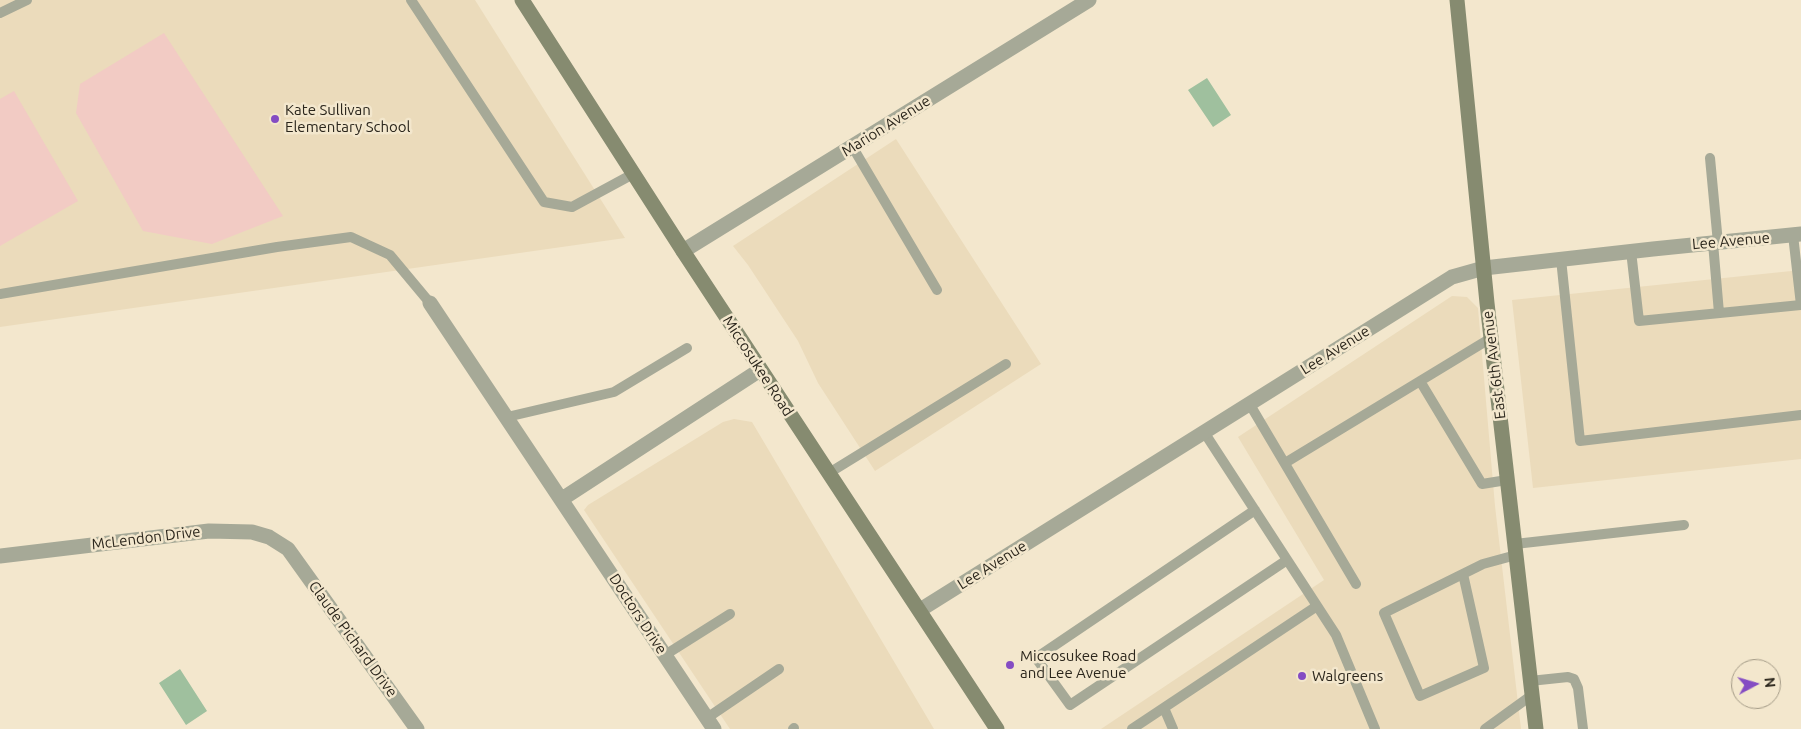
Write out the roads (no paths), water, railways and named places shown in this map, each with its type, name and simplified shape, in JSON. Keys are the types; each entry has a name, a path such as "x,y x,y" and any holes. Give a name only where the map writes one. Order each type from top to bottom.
{"street":[{"name":"Miccosukee Road","path":"522,0 760,370 997,729"},
{"name":"Marion Avenue","path":"683,251 1089,0"},
{"name":"East 6th Avenue","path":"1457,0 1491,338 1536,729"},
{"name":"Lee Avenue","path":"920,610 1452,277 1484,268 1797,235"},
{"name":"Doctors Drive","path":"430,303 711,724"},
{"path":"562,499 760,370"},
{"name":"McLendon Drive","path":"0,556 209,531 252,532 269,537 288,549"},
{"name":"Claude Pichard Drive","path":"288,549 417,729"}],"lane":[{"path":"0,13 26,0"},
{"path":"411,0 544,202 572,207 633,174"},
{"path":"852,146 938,290"},
{"path":"1710,158 1719,313"},
{"path":"1631,251 1640,321 1801,305 1797,235"},
{"path":"0,294 277,247 351,237 390,255 430,303"},
{"path":"1561,259 1580,441 1801,415"},
{"path":"1285,463 1491,338"},
{"path":"507,417 614,392 687,348"},
{"path":"829,472 1006,364"},
{"path":"1420,381 1482,484 1507,480"},
{"path":"1249,404 1356,584"},
{"path":"1204,432 1336,635 1375,729"},
{"path":"1255,510 1036,658 1070,705 1287,560"},
{"path":"1463,574 1484,668 1420,696 1384,614 1463,574 1483,564 1515,550 1684,525"},
{"path":"1132,729 1317,606"},
{"path":"665,654 730,614"},
{"path":"711,724 779,668"},
{"path":"1484,729 1531,688 1568,677 1574,679 1578,688 1583,729"},
{"path":"1164,708 1173,729"}],"place":[{"name":"Kate Sullivan Elementary School","path":"275,119"},
{"name":"Miccosukee Road and Lee Avenue","path":"1010,665"},
{"name":"Walgreens","path":"1302,676"}]}
